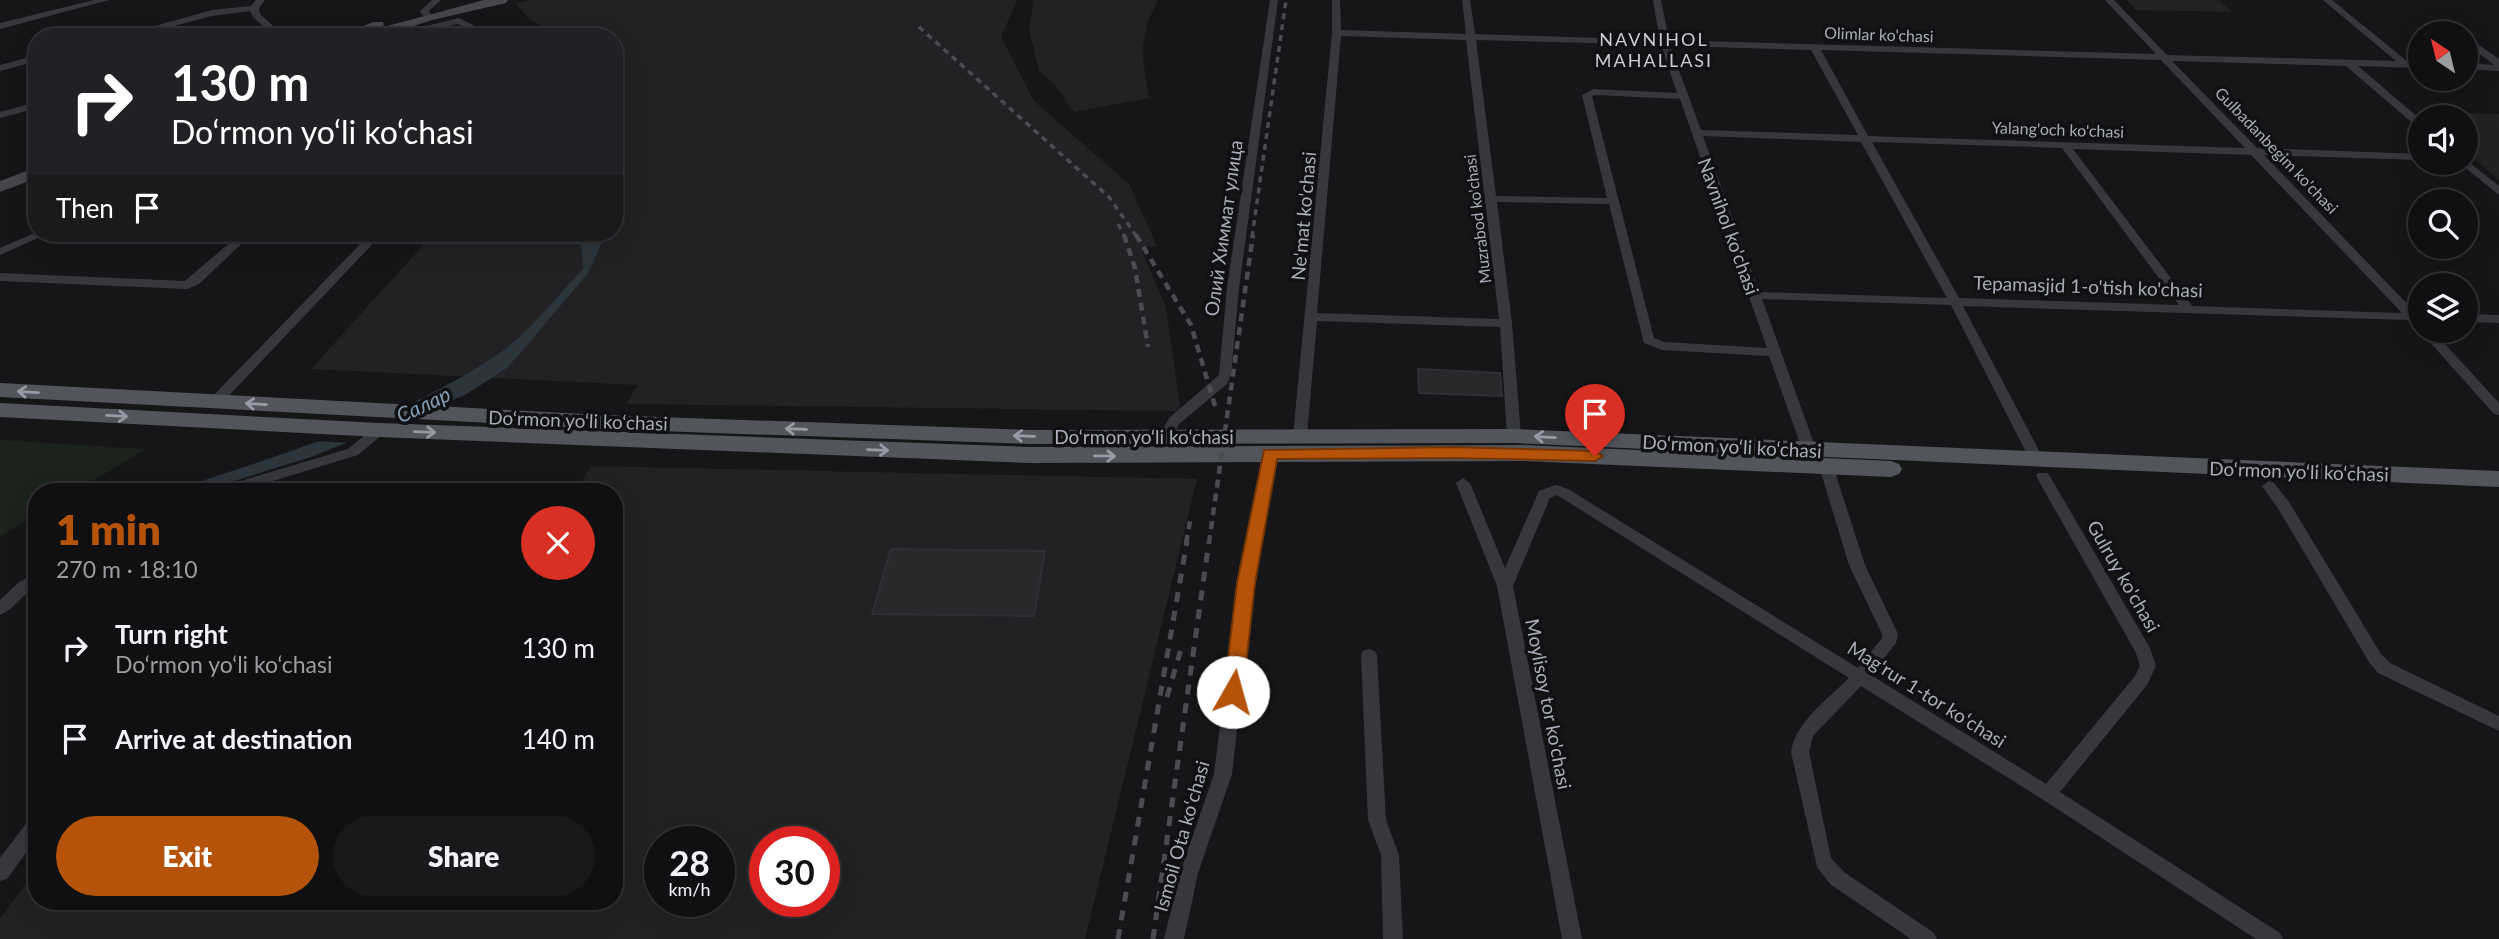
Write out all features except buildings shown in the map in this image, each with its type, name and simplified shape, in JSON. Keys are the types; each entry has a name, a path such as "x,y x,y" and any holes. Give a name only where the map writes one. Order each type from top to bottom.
{"main road":[{"path":"389,28 445,6 474,0"},
{"path":"445,6 501,0"},
{"path":"376,28 426,14"},
{"path":"0,177 28,166"},
{"path":"0,187 28,176"},
{"name":"Do‘rmon yo‘li ko‘chasi","path":"0,390 324,408 479,426"},
{"name":"Do‘rmon yo‘li ko‘chasi","path":"0,410 379,430 479,426 559,429 1029,455 1818,455"},
{"name":"Do‘rmon yo‘li ko‘chasi","path":"559,429 1029,437 1514,436 2040,468 2499,479"},
{"name":"Do‘rmon yo‘li ko‘chasi","path":"2040,468 2269,486 2499,495"}],"street":[{"path":"0,26 105,0"},
{"name":"Олий Химмат улица","path":"1166,437 1174,421 1222,381 1225,375 1233,288 1274,0"},
{"name":"Ne'mat ko'chasi","path":"1300,435 1337,33 1336,0"},
{"name":"Muzrabod ko'chasi","path":"1466,0 1506,323 1514,436"},
{"name":"Navnihol ko'chasi","path":"1657,0 1665,44 1774,352 1818,455 1857,565 1891,634 1890,639 1860,677"},
{"name":"Gulbadanbegim ko'chasi","path":"2109,0 2408,309"},
{"path":"2327,0 2405,65"},
{"path":"154,28 258,4 256,15 271,28"},
{"path":"426,28 459,21 473,28"},
{"name":"Olimlar ko'chasi","path":"1337,33 2405,65"},
{"path":"1815,48 1954,300 2040,468"},
{"path":"2478,49 2499,66"},
{"path":"0,68 28,60"},
{"path":"2349,63 2408,114"},
{"path":"2478,66 2499,66"},
{"path":"1683,96 1593,92 1587,95 1648,340 1662,346 1774,352"},
{"path":"0,115 28,107"},
{"name":"Yalang'och ko'chasi","path":"1695,133 2408,157"},
{"path":"2065,145 2188,309"},
{"path":"2478,174 2499,192"},
{"path":"1491,199 1615,201"},
{"path":"0,252 28,240"},
{"path":"0,277 187,285 195,281 237,242"},
{"path":"215,402 368,242"},
{"name":"Tepamasjid 1-o'tish ko'chasi","path":"1755,295 1954,300 2408,319"},
{"path":"1312,317 1506,323"},
{"path":"2478,318 2499,319"},
{"path":"2437,343 2499,411"},
{"path":"249,483 353,452 379,430"},
{"name":"Ismoil Ota koʻchasi","path":"1174,939 1189,873 1223,774 1246,583 1270,454"},
{"name":"Gulruy ko'chasi","path":"2040,468 2144,652 2148,666 2141,680 2048,794"},
{"name":"Moylisoy tor ko'chasi","path":"1463,483 1505,586 1572,939"},
{"path":"2269,486 2284,506 2375,659 2384,668 2499,724"},
{"name":"Magʻrur 1-tor koʻchasi","path":"1505,586 1544,495 1556,490 2048,794 2273,939"},
{"path":"0,609 28,584"},
{"path":"1369,655 1377,820 1390,855 1393,939"},
{"path":"1860,677 1802,739 1800,752 1823,861 1836,878 1927,939"},
{"path":"0,873 28,835"}],"shaded area":[{"path":"530,0 1017,0 1001,37 1034,101 1129,184 1157,246 1141,248 1166,307 1181,411 626,404 638,385 311,369 426,242 623,242 623,28 545,28 530,20 515,3"},
{"path":"1034,0 1158,0 1148,21 1142,50 1149,98 1074,112 1053,83 1039,70 1029,29"},
{"path":"2127,0 2219,0 2232,12 2136,10"},
{"path":"2478,113 2499,114 2499,180 2478,162"},
{"path":"0,440 146,449 89,483 28,483 28,520 0,537"},
{"path":"591,466 1197,479 1085,939 0,939 0,919 28,881 28,910 623,910 623,483 580,483"}],"water":[{"name":"Салар","path":"579,242 602,242 588,273 507,368 465,395 311,457 228,483 196,483 338,434 420,399 459,378 497,355 531,326 583,269"}],"pier":[{"path":"404,403 450,405 358,443 309,441"}],"railway":[{"path":"1252,237 1286,0"},
{"path":"919,27 1109,197 1137,237"},
{"path":"1118,224 1124,235"},
{"path":"1124,235 1135,268 1148,347"},
{"path":"1136,235 1191,325 1215,406"},
{"path":"1209,543 1253,235"},
{"path":"1186,543 1191,516"},
{"path":"1118,939 1187,541"},
{"path":"1153,939 1209,541"},
{"path":"1167,697 1181,649"}],"district":[{"name":"NAVNIHOL MAHALLASI","path":"1654,49"}],"route":[{"path":"1233,692 1246,583 1270,454 1452,452 1595,456"}]}
